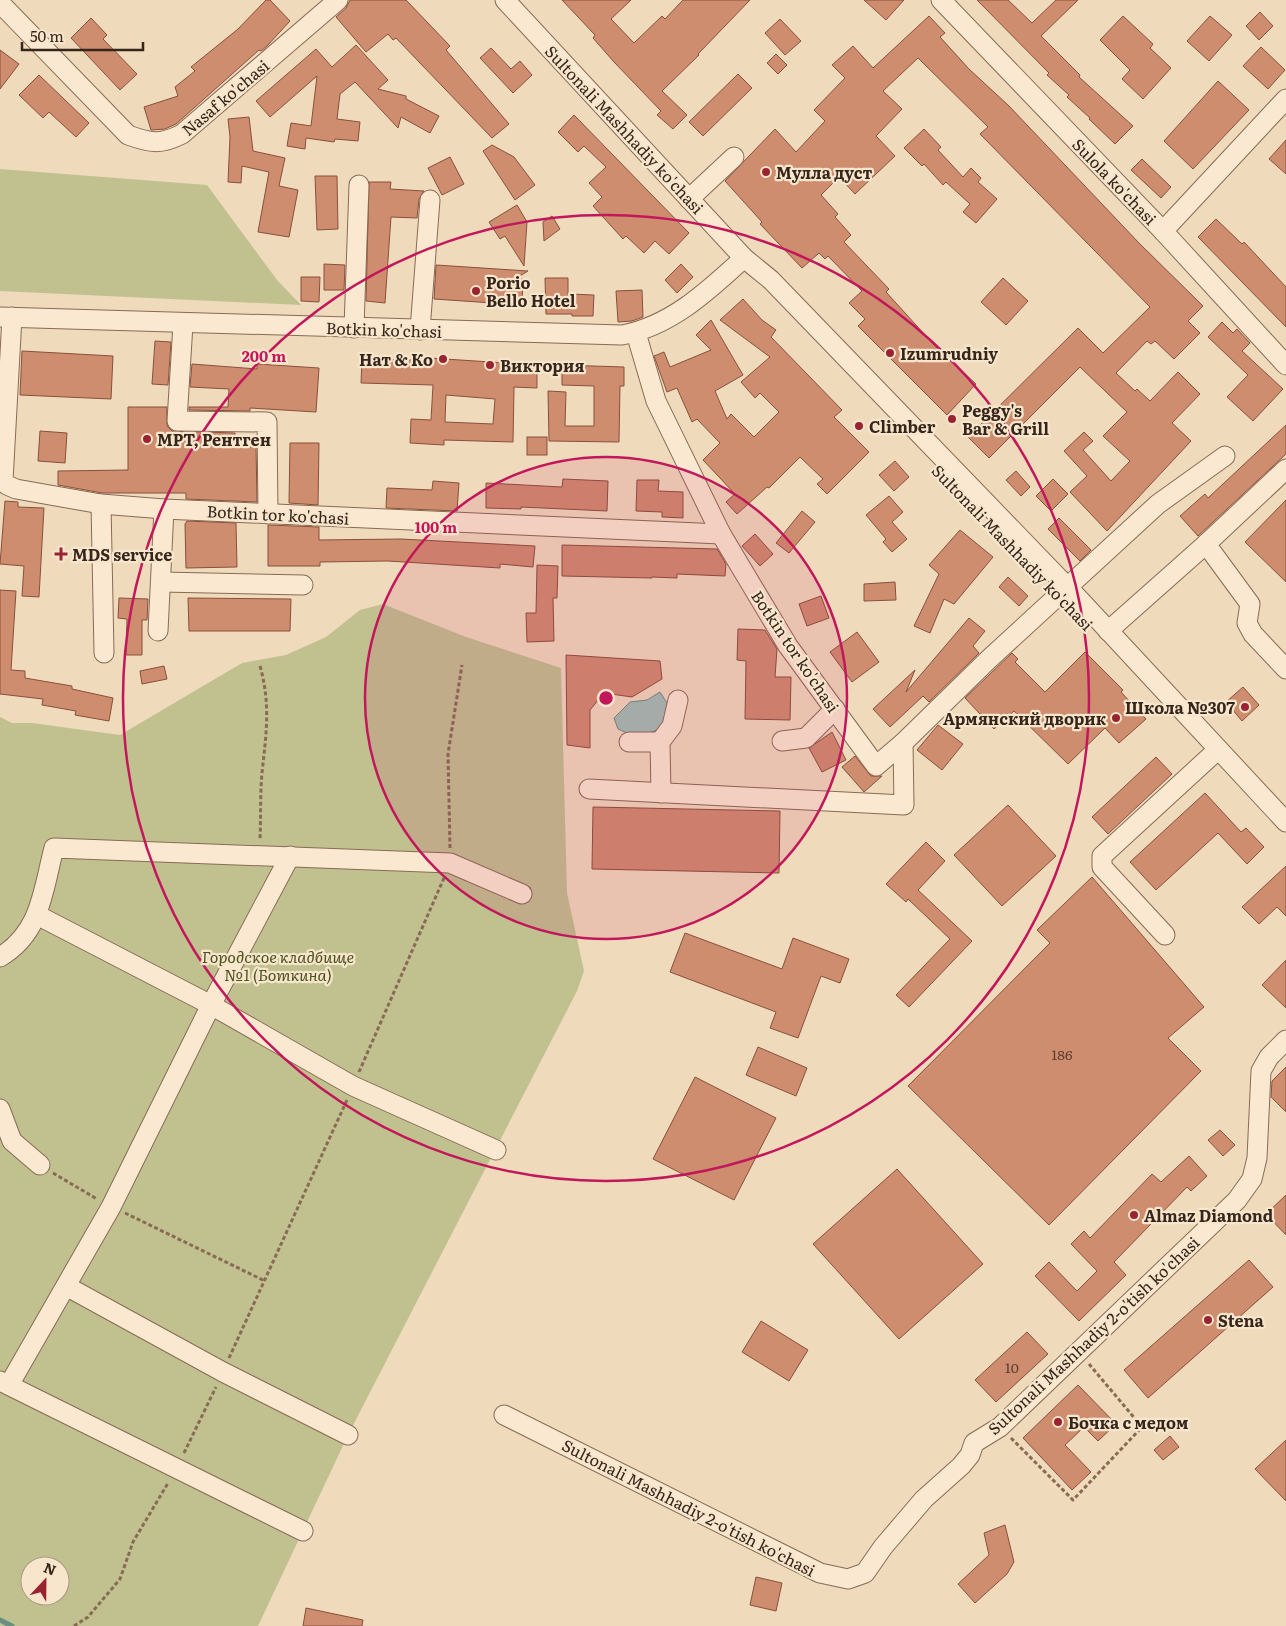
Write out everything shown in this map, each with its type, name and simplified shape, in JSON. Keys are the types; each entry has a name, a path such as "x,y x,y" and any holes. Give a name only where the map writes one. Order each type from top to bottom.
{"street":[{"name":"Nasaf ko'chasi","path":"0,3 128,135 146,142 168,141 182,134 338,0"},
{"name":"Sultonali Mashhadiy ko'chasi","path":"505,0 744,258 771,280 1064,591 1286,834"},
{"name":"Sulola ko'chasi","path":"941,0 1162,231 1286,365"},
{"path":"1162,231 1286,99"},
{"path":"690,199 734,157"},
{"path":"354,328 359,185"},
{"path":"420,330 430,200"},
{"name":"Botkin ko'chasi","path":"6,317 608,336 636,333 684,309 744,258"},
{"name":"Botkin tor ko'chasi","path":"6,317 3,481 7,486 16,489 101,504 164,509 721,534"},
{"path":"182,324 177,421 267,422 268,514"},
{"name":"Botkin tor ko'chasi","path":"636,333 656,401 721,534 788,646 876,766 903,743"},
{"path":"589,789 904,805 903,743 989,659 1158,504 1225,456"},
{"path":"1108,631 1206,544 1286,469"},
{"path":"101,504 104,653"},
{"path":"158,631 164,509"},
{"path":"1206,544 1250,604 1247,623 1252,634 1286,669"},
{"path":"161,582 303,585"},
{"name":"Sultonali Mashhadiy ko'chasi","path":"1064,591 1108,631 1286,822"},
{"path":"661,793 660,742 672,726 678,700"},
{"path":"782,741 806,738 835,709"},
{"path":"629,742 660,742"},
{"path":"1165,935 1102,867 1102,856 1212,755"},
{"path":"0,957 24,938 37,915 54,848 450,863 522,894"},
{"path":"290,856 211,1005 111,1207 66,1286 3,1383 303,1531"},
{"path":"37,915 211,1005 353,1086 496,1150"},
{"name":"Sultonali Mashhadiy 2-o'tish ko'chasi","path":"504,1415 820,1573 848,1579 865,1573 883,1547 924,1499 970,1456 974,1443 1000,1427 1237,1200 1252,1179 1256,1158 1261,1071 1268,1057 1286,1040"},
{"path":"0,1109 12,1141 40,1165"},
{"path":"66,1286 223,1372 348,1435"}],"path":[{"path":"74,1626 88,1616 120,1578 133,1542 176,1468 265,1281 353,1086 450,863 448,754 462,665"},
{"path":"260,666 269,718 262,776 260,855"},
{"path":"40,1165 111,1207 265,1281"},
{"path":"1000,1427 1073,1500 1142,1428 1079,1352"}],"green space":[{"path":"0,169 207,185 277,280 301,305 0,291"},
{"name":"Городское кладбище №1 (Боткина)","path":"383,604 466,637 561,668 567,893 584,971 577,991 348,1435 258,1626 0,1626 0,717 12,723 32,723 120,735 242,663 286,655 326,637 360,610"}],"shaded area":[{"path":"660,692 667,703 664,726 641,735 630,734 618,729 614,718 630,702 647,700"}],"building":[{"path":"266,0 270,0 290,21 267,46 261,51 259,50 176,124 165,129 151,130 144,107 178,96 175,87 195,71 191,67 238,29"},
{"path":"350,0 406,0 450,46 446,50 509,124 492,138 396,38 393,40 388,34 366,52 336,17 346,8"},
{"path":"562,0 631,0 611,19 634,43 662,16 665,19 683,0 750,0 699,55 662,91 687,115 673,129 657,115 661,111 614,62 593,38 595,35"},
{"path":"864,0 904,0 886,20"},
{"path":"977,0 1008,0 1032,23 1056,0 1078,0 1041,36 1080,75 1079,77 1133,126 1115,144 1067,97 1069,95 1047,75 1049,73"},
{"path":"1260,12 1273,26 1259,40 1246,26"},
{"path":"929,16 945,33 940,37 969,69 1009,106 1139,243 1203,306 1188,321 1200,333 1174,359 1155,341 1151,344 1147,341 1116,373 1135,391 1137,389 1150,401 1178,372 1200,394 1172,423 1191,441 1107,531 1070,492 1087,476 1064,451 1084,432 1093,441 1083,450 1111,481 1130,461 1103,436 1127,412 1080,367 989,458 968,437 1078,328 1103,353 1150,307 980,134 988,127 918,58 883,91 902,109 876,136 895,156 855,194 839,177 821,195 838,214 835,217 851,235 844,242 889,289 886,292 935,346 976,384 947,415 858,326 865,319 849,303 862,291 828,256 825,259 819,253 802,268 760,224 762,222 725,181 775,129 796,152 825,121 814,110 845,78 832,65 853,46 873,68"},
{"path":"1123,16 1153,44 1150,48 1171,68 1143,99 1122,79 1130,70 1100,40"},
{"path":"1210,16 1232,35 1209,61 1187,41"},
{"path":"91,18 107,35 103,39 137,74 120,90 71,38"},
{"path":"780,19 801,41 785,55 765,33"},
{"path":"356,45 388,80 378,89 406,96 406,99 439,116 430,133 401,117 398,128 355,82 340,94 337,119 360,122 358,141 335,139 334,142 306,138 305,149 287,146 291,123 311,126 317,76 270,117 256,101 316,49 332,67"},
{"path":"1261,47 1285,70 1268,89 1243,66"},
{"path":"491,48 511,69 520,61 532,75 513,93 480,58"},
{"path":"0,50 19,64 0,89"},
{"path":"776,54 787,65 778,74 767,63"},
{"path":"738,74 752,88 703,136 689,122"},
{"path":"39,75 89,123 76,137 49,112 43,118 19,95"},
{"path":"1218,81 1249,110 1193,169 1164,141"},
{"path":"574,115 689,233 669,254 655,241 644,253 626,236 623,239 593,206 602,197 589,183 606,167 584,146 578,152 558,132"},
{"path":"249,117 253,151 285,158 279,186 298,190 289,237 258,232 269,172 242,166 241,183 228,182 230,137 228,119"},
{"path":"924,129 941,147 938,150 963,177 971,168 981,178 978,182 997,199 976,223 963,212 970,204 946,182 943,185 924,164 922,166 904,148"},
{"path":"1286,140 1286,174 1269,159"},
{"path":"492,145 514,157 535,185 515,200 483,151"},
{"path":"450,157 464,184 442,195 428,168"},
{"path":"1142,159 1171,187 1161,198 1131,170"},
{"path":"315,176 337,176 338,229 317,230"},
{"path":"369,182 391,182 390,189 424,191 419,199 417,218 391,217 385,303 366,301"},
{"path":"517,205 527,222 524,266 505,236 500,239 489,222"},
{"path":"552,216 560,229 544,241 543,222"},
{"path":"1216,219 1242,244 1244,242 1286,287 1286,327 1198,237"},
{"path":"324,264 345,265 344,290 324,290"},
{"path":"681,264 693,277 677,293 665,280"},
{"name":"Porio Bello Hotel","path":"436,265 528,271 515,279 523,279 522,305 434,299"},
{"path":"301,277 320,277 319,302 301,301"},
{"path":"545,278 568,278 568,294 594,295 593,316 546,314"},
{"path":"1003,278 1028,301 1006,325 981,302"},
{"path":"642,290 643,317 632,321 618,322 616,291"},
{"path":"743,299 762,320 776,330 771,337 842,410 834,417 869,452 827,494 817,484 823,479 800,457 769,488 767,487 737,514 726,502 735,494 703,460 720,443 697,419 692,422 677,388 667,392 654,356 664,352 670,367 711,350 696,335 711,320 743,375 715,391 727,419 731,414 754,437 779,412 760,393 755,398 741,382 770,357 720,320"},
{"path":"1222,322 1233,333 1237,329 1250,343 1242,351 1283,389 1253,421 1227,397 1248,375 1208,337"},
{"path":"155,341 171,342 168,385 152,384"},
{"path":"22,351 113,356 111,399 20,395"},
{"path":"414,357 537,365 537,388 514,387 513,442 444,440 444,445 410,443 411,419 431,420 433,385 361,383 362,359 414,360","holes":["446,395 495,399 493,424 445,422"]},
{"path":"192,364 257,369 257,364 319,368 316,412 250,408 250,411 189,410 189,407 228,407 229,389 190,387"},
{"path":"562,365 624,367 624,386 620,386 619,442 549,441 548,391 566,392 565,426 594,426 594,386 562,385"},
{"path":"128,407 167,407 167,426 172,431 235,433 235,447 256,447 257,502 186,499 186,493 102,493 58,485 58,471 128,470"},
{"path":"1286,425 1286,454 1198,536 1180,516 1205,494 1208,498"},
{"path":"40,431 67,433 65,463 38,461"},
{"path":"527,437 547,437 547,455 527,455"},
{"path":"290,443 319,443 318,505 289,503"},
{"path":"895,461 909,477 894,491 879,475"},
{"path":"1016,471 1030,487 1021,496 1006,480"},
{"path":"563,479 608,481 607,511 521,507 521,509 486,508 486,483 562,487"},
{"path":"1053,479 1068,494 1051,511 1036,496"},
{"path":"637,480 659,480 658,491 683,492 683,518 662,517 662,512 636,511"},
{"path":"433,481 459,483 457,511 386,508 387,488 432,490"},
{"path":"889,496 903,512 892,522 907,539 892,552 883,542 886,539 866,515"},
{"path":"1286,500 1286,582 1245,542"},
{"path":"5,501 18,502 18,507 44,508 39,597 22,596 24,566 0,564"},
{"path":"802,511 815,522 789,553 776,543"},
{"path":"1059,518 1091,550 1080,561 1048,529"},
{"path":"187,521 236,523 237,567 186,568 185,524"},
{"path":"268,525 319,527 319,540 401,539 535,546 533,567 500,564 500,568 388,561 320,562 320,566 268,566"},
{"path":"960,530 993,557 954,604 944,599 930,633 914,626 939,574 929,565"},
{"path":"755,534 773,554 760,566 742,546"},
{"path":"562,545 717,549 726,564 725,576 677,574 677,578 652,578 562,576"},
{"path":"537,565 558,566 557,598 553,598 554,641 527,642 526,613 536,613"},
{"path":"1008,577 1028,596 1019,606 999,587"},
{"path":"895,582 896,600 864,601 864,584"},
{"path":"0,590 16,591 11,670 25,671 25,678 72,686 72,689 113,698 109,721 75,715 76,711 42,705 43,699 0,694"},
{"path":"821,596 829,618 807,626 799,604"},
{"path":"119,598 148,599 147,620 142,620 142,655 126,655 127,619 118,618"},
{"path":"188,598 291,599 290,631 189,631"},
{"path":"969,618 985,631 973,646 979,653 929,702 923,696 890,727 873,709 915,670 906,692"},
{"path":"738,629 765,630 777,649 775,677 791,677 790,720 745,719 746,661 737,660"},
{"path":"857,632 879,662 852,682 830,652"},
{"path":"1085,652 1123,690 1121,692 1146,719 1119,743 1105,728 1068,764 1014,711 994,729 965,698 1012,653 1018,659 1015,662 1045,692"},
{"path":"566,655 660,661 662,679 632,697 604,693 590,710 590,748 567,745"},
{"path":"164,666 167,679 142,684 140,671"},
{"path":"1243,687 1259,705 1242,721 1226,702"},
{"path":"938,725 963,744 942,770 917,750"},
{"path":"832,732 846,760 822,772 809,748"},
{"path":"855,756 871,776 882,776 864,792 842,767"},
{"path":"1156,757 1172,774 1108,834 1092,817"},
{"path":"1205,793 1241,832 1246,828 1264,847 1247,864 1218,833 1156,890 1130,862"},
{"path":"1008,805 1056,856 1002,906 954,855"},
{"path":"593,807 780,811 779,873 592,869"},
{"path":"926,842 945,861 918,890 972,941 909,1007 896,995 950,939 908,899 906,902 886,884"},
{"path":"1286,866 1286,916 1277,907 1259,924 1242,907"},
{"path":"1092,877 1204,1007 1168,1038 1201,1071 1049,1225 908,1086 1050,943 1037,930"},
{"path":"685,933 782,969 793,938 849,959 840,983 821,976 798,1038 770,1028 776,1012 670,972"},
{"path":"1286,960 1286,1008 1262,985"},
{"path":"758,1047 807,1068 796,1096 746,1075"},
{"path":"1286,1067 1286,1112 1271,1097 1272,1081"},
{"path":"695,1077 776,1118 734,1200 653,1159"},
{"path":"1220,1130 1235,1145 1223,1156 1208,1140"},
{"path":"1189,1156 1207,1176 1191,1191 1187,1187 1114,1262 1126,1275 1079,1321 1035,1276 1049,1262 1077,1291 1097,1271 1071,1244 1084,1231 1090,1238 1152,1174 1161,1182"},
{"path":"897,1169 983,1264 899,1339 813,1244"},
{"path":"1286,1195 1286,1235 1266,1214"},
{"path":"1249,1260 1273,1287 1148,1398 1124,1370"},
{"path":"761,1321 808,1350 789,1381 742,1352"},
{"path":"1027,1332 1048,1354 996,1402 975,1380"},
{"path":"1078,1385 1116,1424 1098,1441 1084,1427 1065,1445 1091,1472 1072,1490 1023,1438"},
{"path":"1170,1436 1179,1447 1163,1460 1154,1450"},
{"path":"1286,1440 1286,1501 1255,1469"},
{"path":"1005,1525 1014,1562 1007,1574 975,1603 958,1584 989,1555 984,1533"},
{"path":"756,1577 782,1583 776,1611 750,1605"},
{"path":"306,1608 363,1620 362,1626 303,1626"}],"waterway":[{"path":"0,1620 12,1626"}],"place":[{"name":"Мулла дуст","path":"766,172"},
{"name":"Porio Bello Hotel","path":"476,291"},
{"name":"Izumrudniy","path":"890,353"},
{"name":"Нат & Ко","path":"443,359"},
{"name":"Виктория","path":"490,365"},
{"name":"Peggy's Bar & Grill","path":"952,419"},
{"name":"Climber","path":"859,426"},
{"name":"МРТ, Рентген","path":"147,439"},
{"name":"MDS service","path":"61,554"},
{"name":"Школа №307","path":"1245,707"},
{"name":"Армянский дворик","path":"1116,718"},
{"name":"Almaz Diamond","path":"1134,1215"},
{"name":"Stena","path":"1208,1320"},
{"name":"Бочка с медом","path":"1058,1422"}]}
